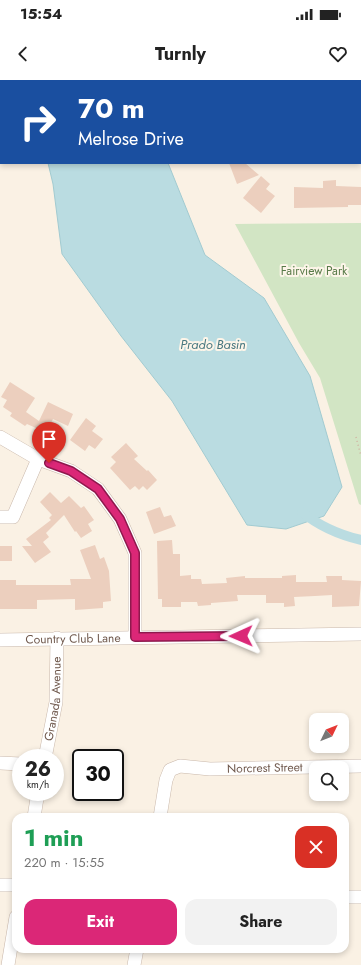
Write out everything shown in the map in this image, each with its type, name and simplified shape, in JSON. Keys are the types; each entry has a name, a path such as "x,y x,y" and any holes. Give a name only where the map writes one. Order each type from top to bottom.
{"street":[{"path":"0,437 38,459 71,471 98,489 120,519 135,553 135,637"},
{"path":"0,517 13,517 38,459"},
{"name":"Country Club Lane","path":"0,640 361,634"},
{"name":"Granada Avenue","path":"47,749 56,702 57,638"},
{"path":"0,763 12,764"},
{"name":"Norcrest Street","path":"161,813 166,780 170,770 180,766 210,770 361,766"},
{"path":"35,813 37,801"},
{"path":"0,885 12,885"},
{"path":"349,897 361,897"},
{"path":"8,965 12,942"},
{"path":"134,965 136,953"}],"path":[{"path":"356,437 361,456"}],"green space":[{"name":"Fairview Park","path":"361,223 361,505 359,504 320,378 299,343 235,224"}],"water":[{"name":"Prado Basin","path":"48,164 168,164 205,255 264,298 310,376 342,487 324,516 286,529 247,525 172,401 121,336 62,254 53,184"}],"building":[{"path":"229,164 246,164 259,175 237,184"},
{"path":"261,176 270,184 266,189 275,196 261,213 243,198"},
{"path":"336,180 336,186 361,187 361,205 348,205 348,207 294,208 294,187 323,188 323,181"},
{"path":"10,382 35,398 26,412 39,421 48,402 73,414 68,426 53,419 49,427 56,432 54,436 27,424 25,426 10,416 12,413 3,407 7,400 1,397"},
{"path":"86,418 96,426 92,431 103,439 95,449 89,445 85,451 70,440"},
{"path":"126,443 138,456 134,459 147,471 148,470 157,480 147,490 143,486 139,490 135,486 130,490 110,468 116,462 111,457"},
{"path":"50,492 61,503 69,496 81,508 84,506 94,520 88,524 92,531 81,538 76,531 75,532 64,515 46,533 49,537 43,542 51,552 35,563 22,546 32,546 26,539 51,520 49,518 52,515 40,502"},
{"path":"160,507 164,517 171,515 176,526 154,534 146,512"},
{"path":"172,540 173,554 180,554 180,576 191,575 191,579 201,579 202,584 227,583 226,578 245,576 245,578 282,578 282,576 296,575 296,582 327,582 326,576 342,576 342,580 361,581 359,606 332,607 332,595 294,597 295,606 284,607 284,603 266,603 266,595 237,595 238,601 211,603 211,605 198,606 197,602 181,602 181,607 162,607 162,599 158,599 157,541"},
{"path":"95,545 100,559 104,557 109,571 111,601 103,602 103,608 75,610 75,599 37,600 37,609 0,609 0,580 16,580 16,585 71,585 70,579 91,579 80,550"},
{"path":"0,546 12,546 12,561 0,561"}],"waterway":[{"path":"302,512 315,522 361,540"}],"route":[{"path":"49,463 71,471 98,489 120,519 135,553 135,637 241,636"}]}
